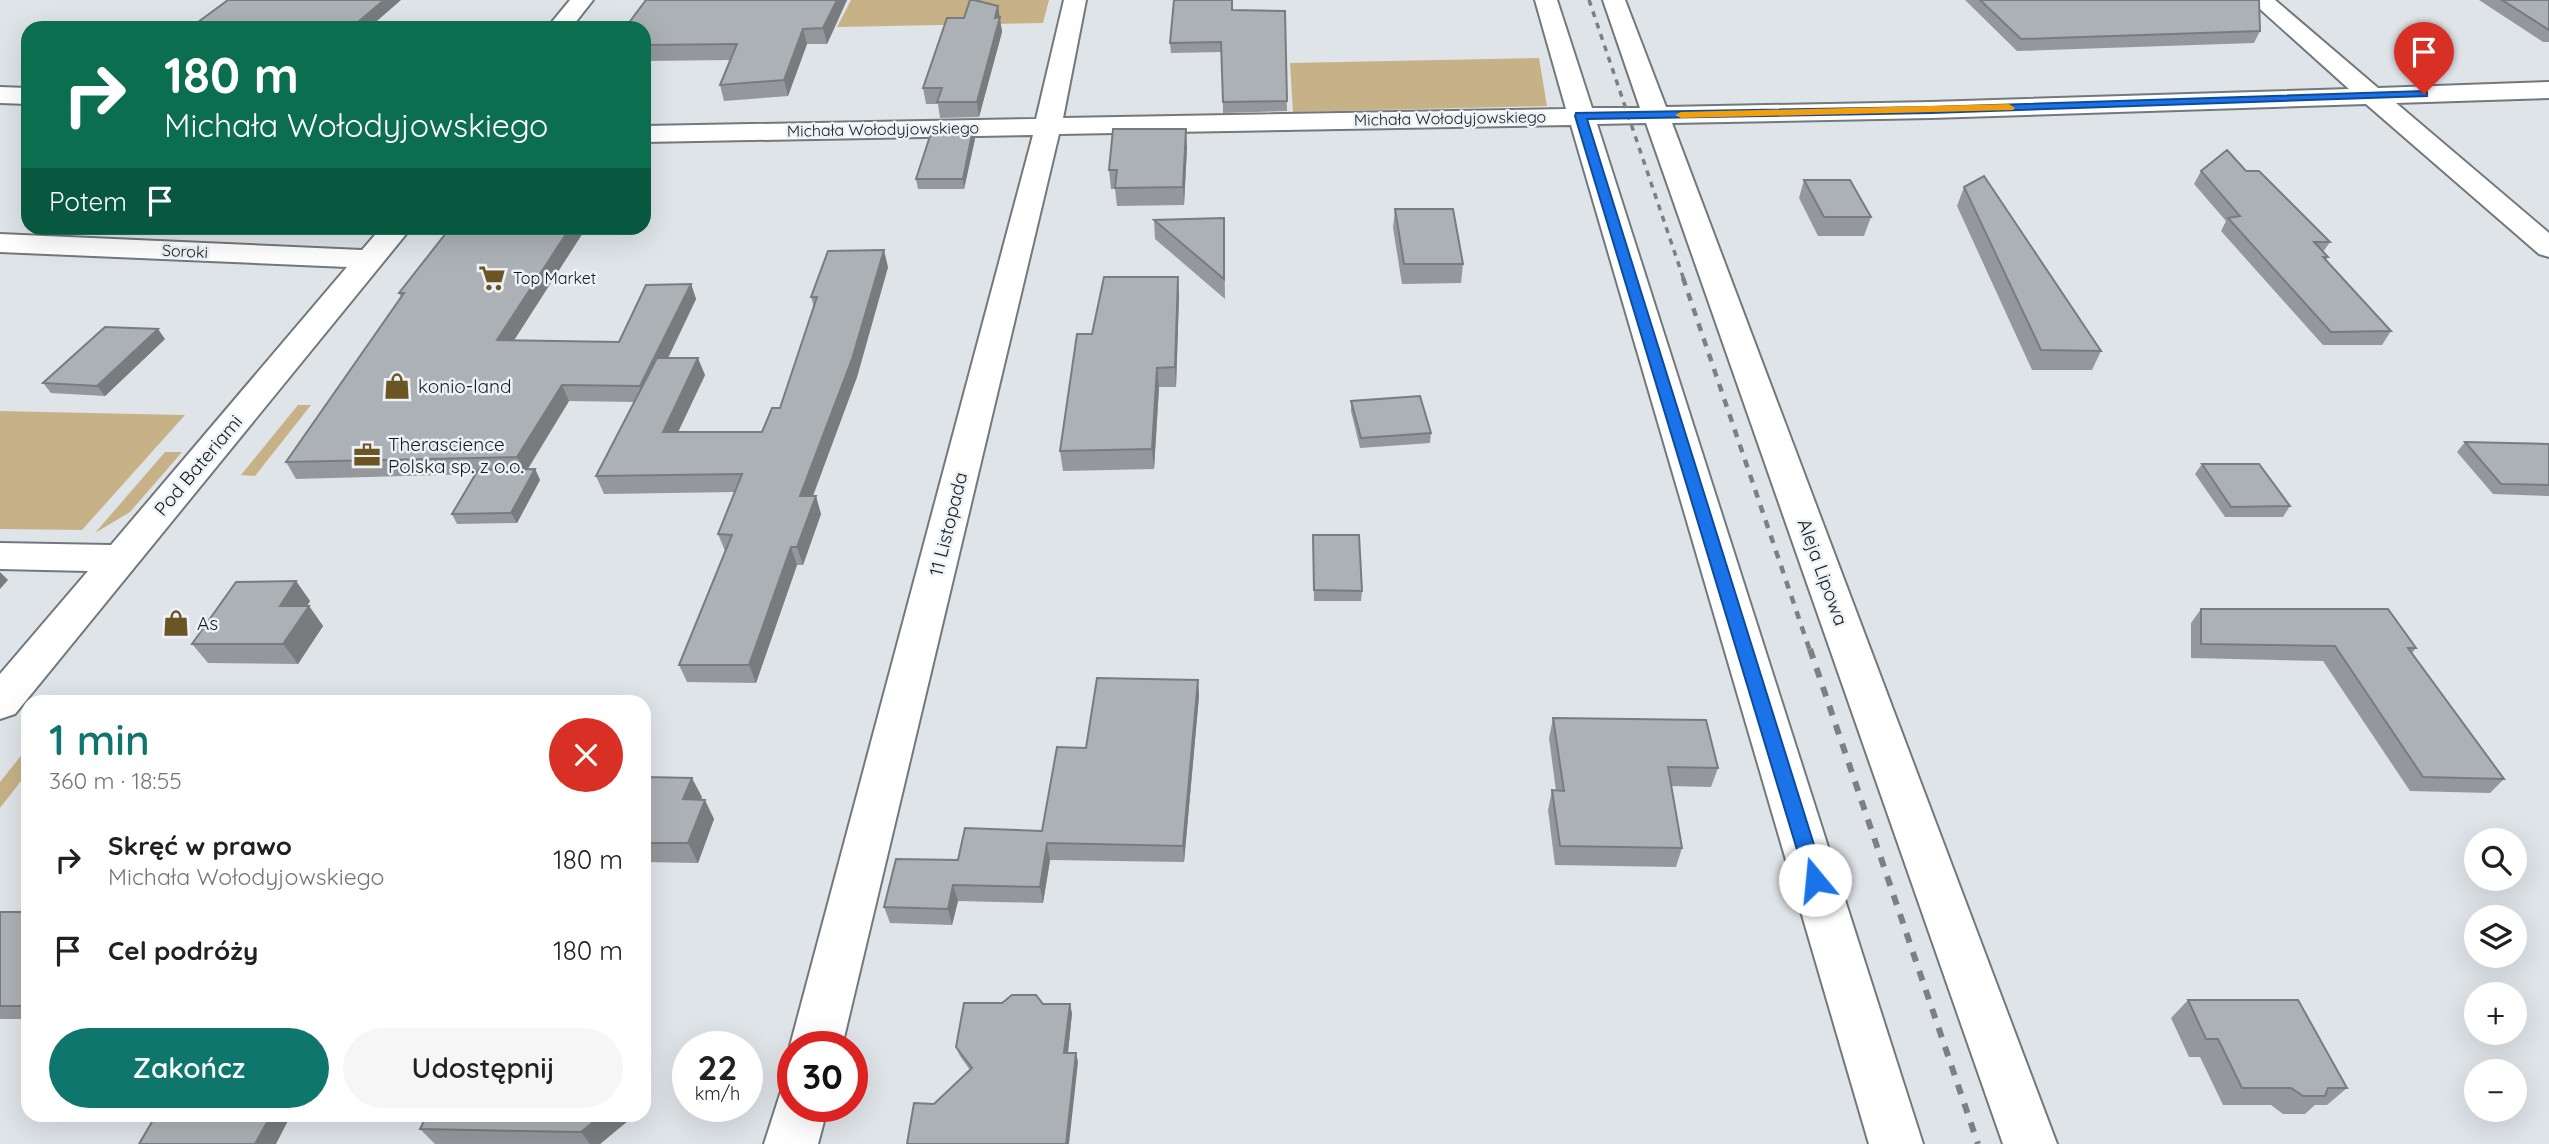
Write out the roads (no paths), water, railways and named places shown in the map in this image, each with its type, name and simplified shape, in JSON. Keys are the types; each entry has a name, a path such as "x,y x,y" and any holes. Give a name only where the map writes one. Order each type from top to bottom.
{"street":[{"path":"565,21 582,0"},
{"name":"11 Listopada","path":"820,1031 1048,126 1075,0"},
{"path":"1546,0 1896,1144"},
{"name":"Aleja Lipowa","path":"1614,0 2030,1144"},
{"path":"2261,0 2549,248"},
{"name":"Michała Wołodyjowskiego","path":"651,134 1931,110 2549,90"},
{"path":"0,95 21,96"},
{"name":"Pod Bateriami","path":"0,702 390,235"},
{"name":"Soroki","path":"0,243 370,259"},
{"path":"0,556 120,558"},
{"path":"791,1144 797,1122"}],"railway":[{"path":"1589,0 1684,280"},
{"path":"1683,278 1810,651"},
{"path":"1810,649 1978,1144"}],"place":[{"name":"Top Market","path":"492,278"},
{"name":"konio-land","path":"397,386"},
{"name":"Therascience Polska sp. z o.o.","path":"367,455"},
{"name":"As","path":"176,623"}]}
